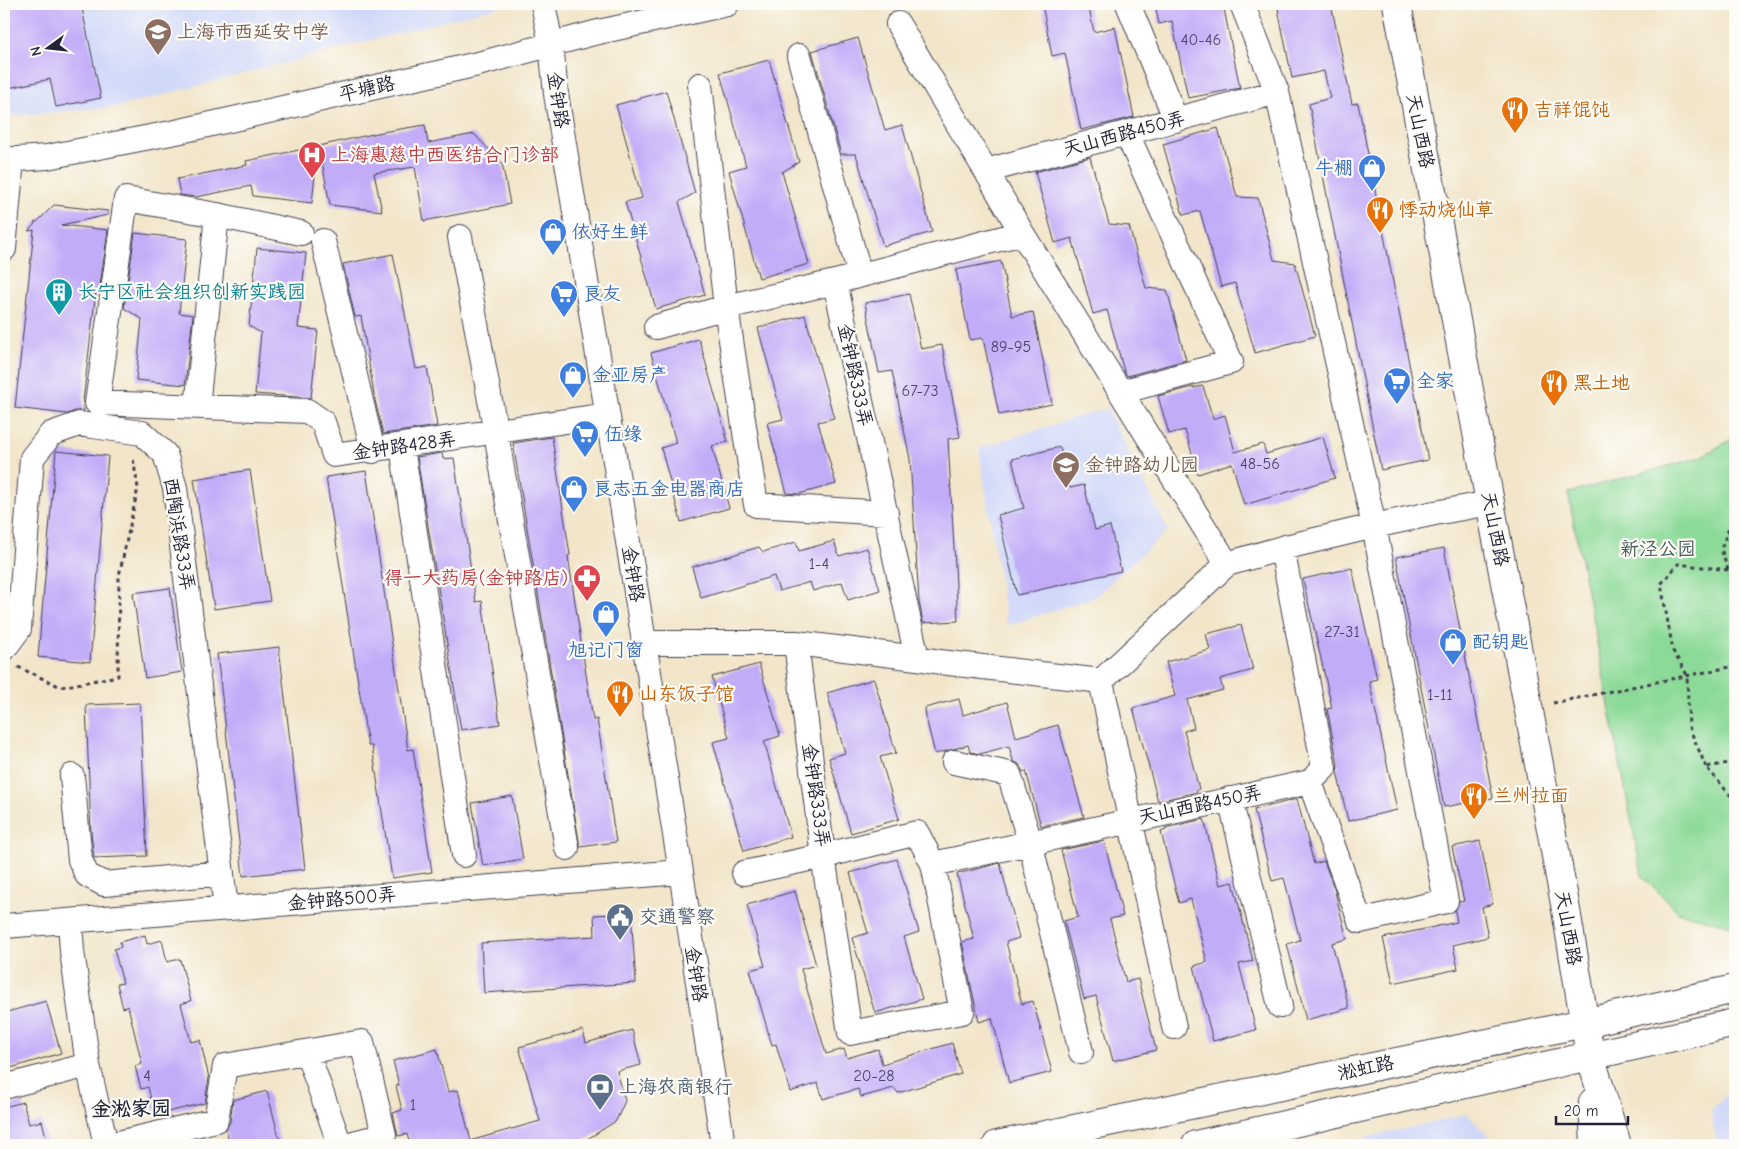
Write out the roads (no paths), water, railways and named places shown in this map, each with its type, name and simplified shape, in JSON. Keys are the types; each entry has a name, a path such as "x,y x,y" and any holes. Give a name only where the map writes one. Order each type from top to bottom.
{"main road":[{"name":"天山西路","path":"1397,4 1564,904 1590,1055 1617,1145"},
{"name":"淞虹路","path":"997,1145 1584,1023 1735,989"},
{"name":"淞虹路","path":"1196,1145 1735,1023"},
{"name":"天山西路","path":"1590,1055 1595,1145"}],"street":[{"name":"金钟路","path":"543,4 551,44 556,94 723,1145"},
{"name":"平塘路","path":"8,159 46,157 176,132 478,64 594,33 727,4"},
{"path":"1128,4 1176,120"},
{"path":"1242,4 1277,92 1374,526 1446,901 1360,921 1310,782 1324,768 1282,548"},
{"path":"898,24 1022,233 1227,564"},
{"path":"799,56 860,276"},
{"path":"700,84 726,307 756,504 886,513"},
{"name":"天山西路450弄","path":"986,171 1277,92"},
{"path":"1122,392 1231,362 1127,134"},
{"path":"4,249 8,159"},
{"path":"217,215 197,407 97,403 126,199 217,215 312,237 373,451"},
{"path":"656,327 726,307 860,276 1022,233"},
{"path":"460,237 496,433 567,848"},
{"name":"金钟路333弄","path":"835,282 917,658"},
{"name":"金钟路428弄","path":"197,407 308,411 323,422 334,455 496,433 607,415"},
{"name":"西陶浜路33弄","path":"8,656 19,630 32,458 51,434 79,424 142,433 164,454 175,488 226,908"},
{"path":"402,446 464,855"},
{"path":"644,643 796,643 1101,681 1227,564 1282,548 1374,526 1490,503"},
{"name":"金钟路333弄","path":"796,643 823,856 917,833 933,864"},
{"name":"天山西路450弄","path":"1101,681 1130,821 1310,782"},
{"path":"954,762 1009,774 1030,842 1082,1052"},
{"path":"72,776 80,860 87,875 104,884 222,873"},
{"path":"1230,799 1280,1006"},
{"path":"744,873 823,856 850,1033 962,1012 933,864 1130,821 1174,1027"},
{"name":"金钟路500弄","path":"4,926 680,872"},
{"path":"70,921 72,951 88,1065 108,1145 216,1120 225,1066 362,1042 384,1135 345,1145"},
{"path":"306,1052 340,1145"},
{"path":"4,1087 88,1065"}],"place":[{"name":"上海市西延安中学","path":"158,56"},
{"name":"吉祥馄饨","path":"1515,134"},
{"name":"上海惠慈中西医结合门诊部","path":"312,179"},
{"name":"牛棚","path":"1372,192"},
{"name":"悸动烧仙草","path":"1380,234"},
{"name":"依好生鲜","path":"553,256"},
{"name":"长宁区社会组织创新实践园","path":"59,316"},
{"name":"良友","path":"564,318"},
{"name":"金亚房产","path":"573,399"},
{"name":"全家","path":"1397,405"},
{"name":"黑土地","path":"1554,407"},
{"name":"伍缘","path":"585,458"},
{"name":"金钟路幼儿园","path":"1066,489"},
{"name":"良志五金电器商店","path":"574,513"},
{"name":"得一大药房(金钟路店)","path":"587,602"},
{"name":"旭记门窗","path":"606,638"},
{"name":"配钥匙","path":"1453,666"},
{"name":"山东饭子馆","path":"620,718"},
{"name":"兰州拉面","path":"1474,820"},
{"name":"交通警察","path":"620,941"},
{"name":"上海农商银行","path":"600,1111"}],"district":[{"name":"金淞家园","path":"131,1108"}],"park label":[{"name":"新泾公园","path":"1658,549"}]}
